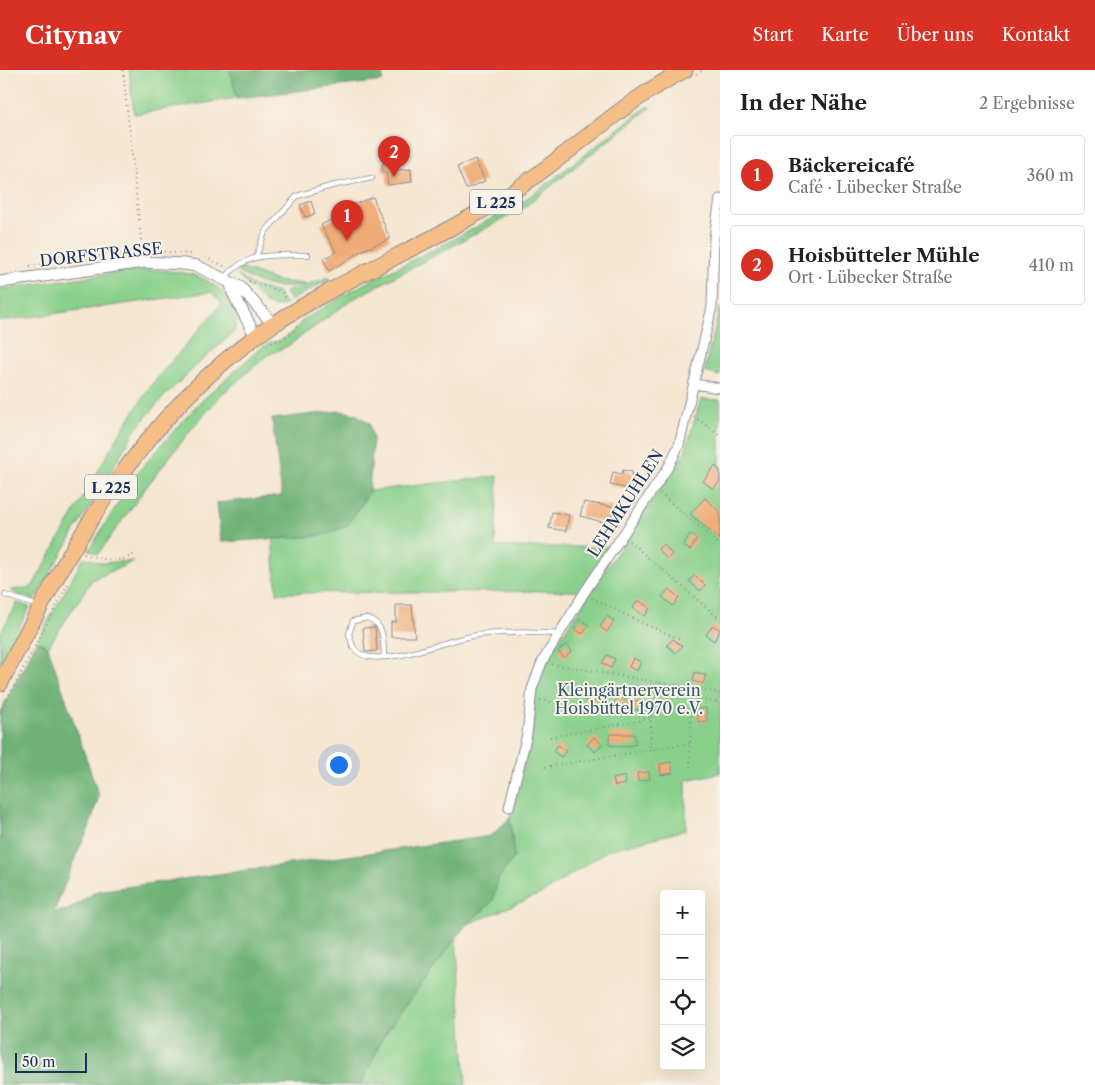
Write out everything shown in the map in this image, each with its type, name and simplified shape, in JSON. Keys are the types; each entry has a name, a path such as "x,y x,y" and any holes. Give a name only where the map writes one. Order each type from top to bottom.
{"main road":[{"name":"L 225","path":"0,684 39,607 82,553 116,479 154,430 188,393 261,341 274,325 328,292 502,199 543,171 645,94 685,70"}],"street":[{"name":"LEHMKUHLEN","path":"509,807 527,734 530,698 535,678 542,662 584,593 624,536 673,459 694,384 714,298 714,238 720,199"},
{"name":"DORFSTRASSE","path":"0,282 144,262 170,262 197,266 240,287 274,325"},
{"path":"228,281 261,341"},
{"path":"694,384 720,388"}],"lane":[{"path":"256,257 265,232 297,196 331,186 372,178"},
{"path":"228,281 236,264 256,257 308,255"},
{"path":"5,595 39,607"},
{"path":"384,656 382,630 379,624 367,618 353,621 349,634 353,647 368,657 384,656 418,650 450,640 486,634 559,634"}],"path":[{"path":"123,70 144,262"},
{"path":"261,341 291,334 300,323"},
{"path":"687,411 720,436"},
{"path":"655,488 720,545"},
{"path":"624,536 720,619"},
{"path":"82,553 107,560 127,558 136,552"},
{"path":"0,713 71,579"},
{"path":"584,593 638,621 680,639"},
{"path":"542,662 720,693"},
{"path":"650,748 651,718 657,682"},
{"path":"690,767 691,688"},
{"path":"656,691 720,703"},
{"path":"530,698 651,718"},
{"path":"550,737 651,718"},
{"path":"545,767 650,748 690,743"}],"green space":[{"path":"129,70 230,70 237,98 134,114"},
{"path":"230,70 382,70 383,81 237,98"},
{"path":"646,107 651,107 522,209 353,299 288,346 268,355 222,394 190,431 98,554 89,550 137,473 196,406 257,351 269,343 280,341 292,333 303,320 362,285 445,244 513,207 535,193"},
{"path":"240,268 278,281 304,284 286,287 270,286 238,272"},
{"path":"151,270 190,274 200,277 218,288 226,295 235,312 234,332 169,392 134,432 34,600 16,594 11,590 32,587 121,431 152,384 222,303 211,292 0,321 0,289 129,271"},
{"path":"237,275 254,286 278,293 286,304 275,307 266,304"},
{"path":"329,277 330,279 290,301 285,292"},
{"path":"720,307 720,376 704,372"},
{"name":"Kleingärtnerverein Hoisbüttel 1970 e.V.","path":"701,399 720,400 720,773 686,780 686,830 608,850 543,893 466,925 492,902 498,879 514,857 510,818 534,725 534,691 543,663 685,452"},
{"path":"340,411 356,414 369,423 373,439 369,491 348,525 328,534 221,542 217,503 282,496 272,419"},
{"path":"498,476 495,547 610,547 579,591 277,593 272,538 318,536 330,533 351,519 369,491"},
{"path":"84,557 101,563 135,561 92,580 48,647 37,641"},
{"path":"17,603 30,607 0,664 0,634"},
{"path":"37,641 48,647 99,796 89,828 76,855 54,912 68,910 97,891 491,836 510,818 514,857 498,879 492,902 466,925 384,1035 361,1085 0,1085 0,712"},
{"path":"456,937 466,1085 361,1085 384,1035"}],"building":[{"path":"475,159 485,181 466,189 457,167"},
{"path":"397,162 398,170 411,169 412,182 388,185 386,172 383,172 382,164"},
{"path":"373,197 390,239 363,250 329,271 323,259 336,252 321,225 353,208 352,205"},
{"path":"311,201 315,214 305,217 300,205"},
{"path":"715,466 720,470 720,481 713,489 703,481"},
{"path":"623,470 632,472 631,476 637,477 634,490 610,485 613,472 622,474"},
{"path":"705,498 720,512 720,540 690,514"},
{"path":"584,502 614,507 610,524 580,516"},
{"path":"552,512 569,515 566,531 549,528"},
{"path":"690,534 697,539 690,550 683,546"},
{"path":"663,544 672,554 667,559 658,549"},
{"path":"695,575 705,585 700,591 689,581"},
{"path":"669,589 679,598 673,606 662,597"},
{"path":"638,600 650,608 645,616 633,608"},
{"path":"396,605 412,605 415,637 391,637 391,622 396,622"},
{"path":"607,616 614,621 607,632 600,627"},
{"path":"580,619 589,625 583,634 574,629"},
{"path":"713,625 720,630 714,641 706,635"},
{"path":"375,627 377,651 365,652 363,628"},
{"path":"673,639 682,646 676,653 667,645"},
{"path":"566,644 572,651 564,658 558,651"},
{"path":"607,655 615,659 611,668 602,663"},
{"path":"633,658 641,662 637,671 629,667"},
{"path":"695,672 706,675 703,684 693,681"},
{"path":"589,691 598,695 593,704 585,700"},
{"path":"620,696 631,706 632,700 641,702 640,710 617,708 613,704"},
{"path":"706,708 707,721 698,722 697,709"},
{"path":"610,734 634,734 636,744 624,747 609,745"},
{"path":"594,737 602,744 595,752 587,745"},
{"path":"558,745 566,751 561,757 553,751"},
{"path":"671,762 673,773 661,775 660,764"},
{"path":"649,772 650,779 638,781 637,773"},
{"path":"625,776 626,784 615,786 613,779"}],"place":[{"name":"Hoisbütteler Mühle","path":"394,177"},
{"name":"Bäckereicafé","path":"347,241"}]}
